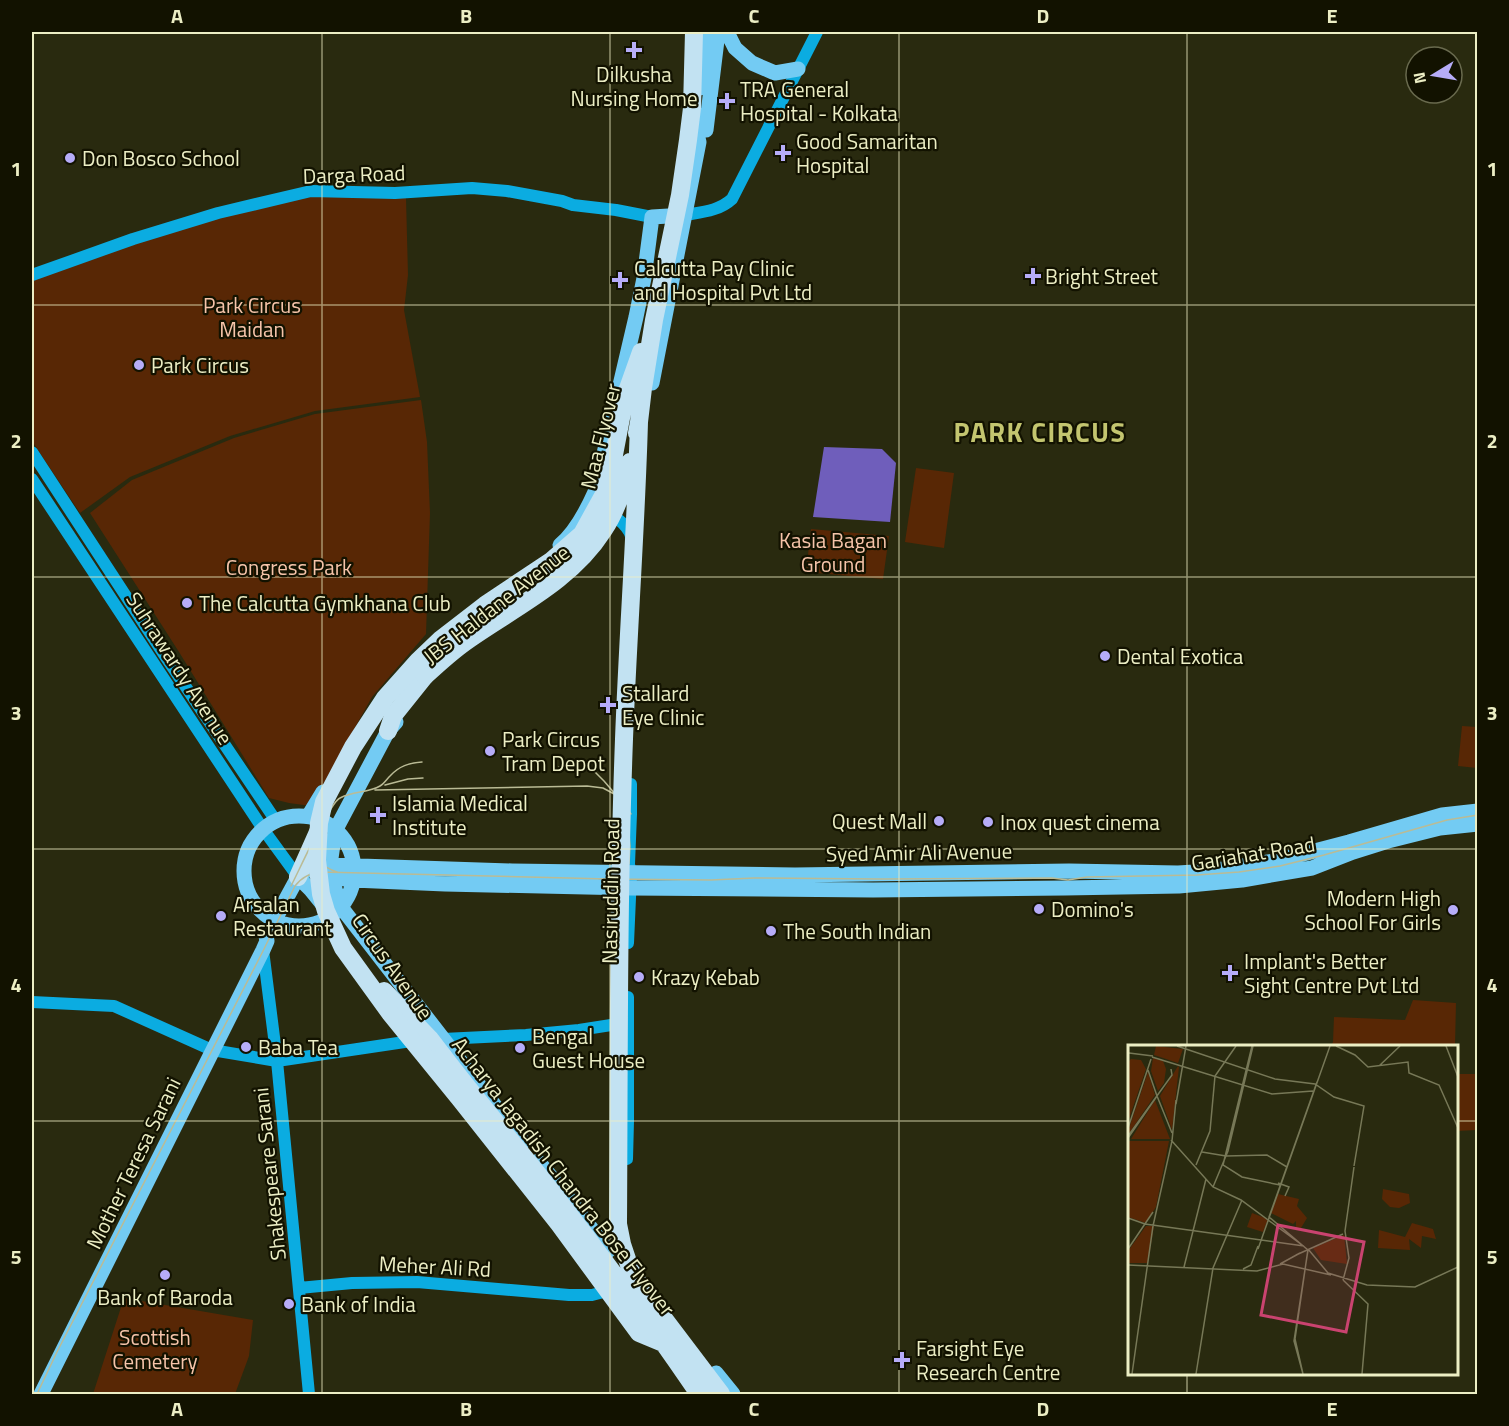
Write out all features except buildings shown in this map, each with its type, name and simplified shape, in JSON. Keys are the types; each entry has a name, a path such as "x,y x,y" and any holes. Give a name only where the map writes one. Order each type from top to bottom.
{"highway":[{"name":"Maa Flyover","path":"300,879 334,796 394,696 421,667 453,640 565,561 595,525 606,504 617,477 633,407 669,205 682,93 683,32"},
{"name":"Maa Flyover","path":"391,724 413,689 435,666 466,641 526,603 578,562 604,530 616,508 625,483 639,422 648,354 680,195 692,108 694,32"},
{"path":"641,352 625,397 604,494 582,534 551,561 485,605 441,639 418,660 385,698 353,747 324,802 319,823 317,860 320,888 326,911 349,957 390,1013 559,1224 639,1333 664,1336"},
{"path":"639,422 624,751 618,1224 630,1268 643,1291 721,1395"},
{"name":"Acharya Jagadish Chandra Bose Flyover","path":"384,991 430,1039 443,1048 640,1309 664,1336 699,1395"}],"main road":[{"name":"JBS Haldane Avenue","path":"336,912 322,822 391,724 453,658 541,599 568,578 599,548 612,532 618,518 633,474 699,142 697,127 705,32"},
{"name":"JBS Haldane Avenue","path":"699,142 706,131 718,32"},
{"path":"727,32 735,48 752,63 775,73 798,69"},
{"path":"652,217 716,209 732,199 817,32"},
{"name":"Darga Road","path":"32,276 133,239 218,213 311,191 395,193 472,188 507,191 573,205 652,217"},
{"name":"Maa Flyover","path":"322,822 384,693 446,627 568,538 590,502 597,482 636,317 652,217"},
{"name":"Suhrawardy Avenue","path":"32,452 165,657 270,825 300,879"},
{"name":"Suhrawardy Avenue","path":"32,479 270,825"},
{"path":"590,502 618,518"},
{"name":"Nasiruddin Road","path":"615,1289 623,1272 628,1121 634,557 632,535 618,518"},
{"name":"Syed Amir Ali Avenue","path":"353,873 512,871 810,874 1178,873 1280,860 1442,815 1478,811"},
{"path":"291,817 322,822 347,844 353,873 349,895 336,912 317,924 303,927 278,922 262,913 246,887 244,872 246,856 253,842 270,825 291,817"},
{"name":"Gariahat Road","path":"1065,888 1179,886 1242,879 1312,868 1398,838 1440,828 1478,824"},
{"path":"300,879 311,867 353,873"},
{"path":"663,872 663,888"},
{"name":"Syed Amir Ali Avenue","path":"353,873 445,884 630,888 873,890 1065,888"},
{"name":"Circus Avenue","path":"300,879 336,912 443,1048 570,1200 623,1272 643,1282 733,1395"},
{"name":"Mother Teresa Sarani","path":"41,1395 265,946 266,936 278,922 300,879"},
{"name":"Circus Avenue","path":"336,912 361,961 419,1040 615,1289 692,1395"},
{"name":"Shakespeare Sarani","path":"265,946 309,1395"},
{"path":"32,1002 114,1006 212,1050 277,1061 419,1040"},
{"path":"443,1048 628,1022"},
{"name":"Acharya Jagadish Chandra Bose Flyover","path":"623,1272 664,1336 711,1395"},
{"name":"Meher Ali Rd","path":"299,1288 352,1282 432,1283 569,1295 592,1295 615,1289"}],"green space":[{"name":"Park Circus Maidan","path":"311,196 406,198 408,275 404,310 420,397 315,411 230,436 130,477 80,513 32,441 32,280 223,212"},
{"name":"Congress Park","path":"421,400 427,442 430,513 426,634 372,697 311,806 269,798 90,513 132,480 234,438 315,414"},
{"path":"916,468 954,473 944,548 905,542"},
{"name":"Kasia Bagan Ground","path":"811,529 889,536 883,579 806,572"},
{"path":"1462,726 1477,727 1477,768 1458,766"},
{"path":"1413,1000 1456,1003 1455,1045 1332,1045 1334,1017 1405,1020"},
{"path":"1458,1074 1477,1074 1477,1130 1458,1131"},
{"name":"Scottish Cemetery","path":"124,1298 253,1320 249,1356 235,1394 93,1394"}],"shaded area":[{"path":"824,447 882,449 896,463 890,522 813,517"}],"tram line":[{"path":"291,886 322,824 340,798 371,790 380,786 404,766 422,762"},
{"path":"559,767 595,772 616,795 630,804 624,804 631,814 627,810 629,864 617,875 607,878"},
{"path":"385,785 423,778"},
{"path":"375,790 587,786 603,788 616,795"},
{"path":"37,1394 295,886 309,875 320,872 711,880 754,878 1052,878 1068,880 1087,877 1197,875 1280,866 1447,820 1478,815"},
{"path":"314,840 319,860 337,872"}],"place":[{"name":"Dilkusha Nursing Home","path":"634,50"},
{"name":"TRA General Hospital - Kolkata","path":"727,101"},
{"name":"Good Samaritan Hospital","path":"783,153"},
{"name":"Don Bosco School","path":"70,158"},
{"name":"Bright Street","path":"1033,276"},
{"name":"Calcutta Pay Clinic and Hospital Pvt Ltd","path":"620,280"},
{"name":"Park Circus","path":"139,365"},
{"name":"The Calcutta Gymkhana Club","path":"187,603"},
{"name":"Dental Exotica","path":"1105,656"},
{"name":"Stallard Eye Clinic","path":"608,705"},
{"name":"Park Circus Tram Depot","path":"490,751"},
{"name":"Islamia Medical Institute","path":"378,815"},
{"name":"Quest Mall","path":"939,821"},
{"name":"Inox quest cinema","path":"988,822"},
{"name":"Domino's","path":"1039,909"},
{"name":"Modern High School For Girls","path":"1453,910"},
{"name":"Arsalan Restaurant","path":"221,916"},
{"name":"The South Indian","path":"771,931"},
{"name":"Implant's Better Sight Centre Pvt Ltd","path":"1230,973"},
{"name":"Krazy Kebab","path":"639,977"},
{"name":"Baba Tea","path":"246,1047"},
{"name":"Bengal Guest House","path":"520,1048"},
{"name":"Bank of Baroda","path":"165,1275"},
{"name":"Bank of India","path":"289,1304"},
{"name":"Farsight Eye Research Centre","path":"902,1360"}],"district":[{"name":"PARK CIRCUS","path":"1040,431"}]}
